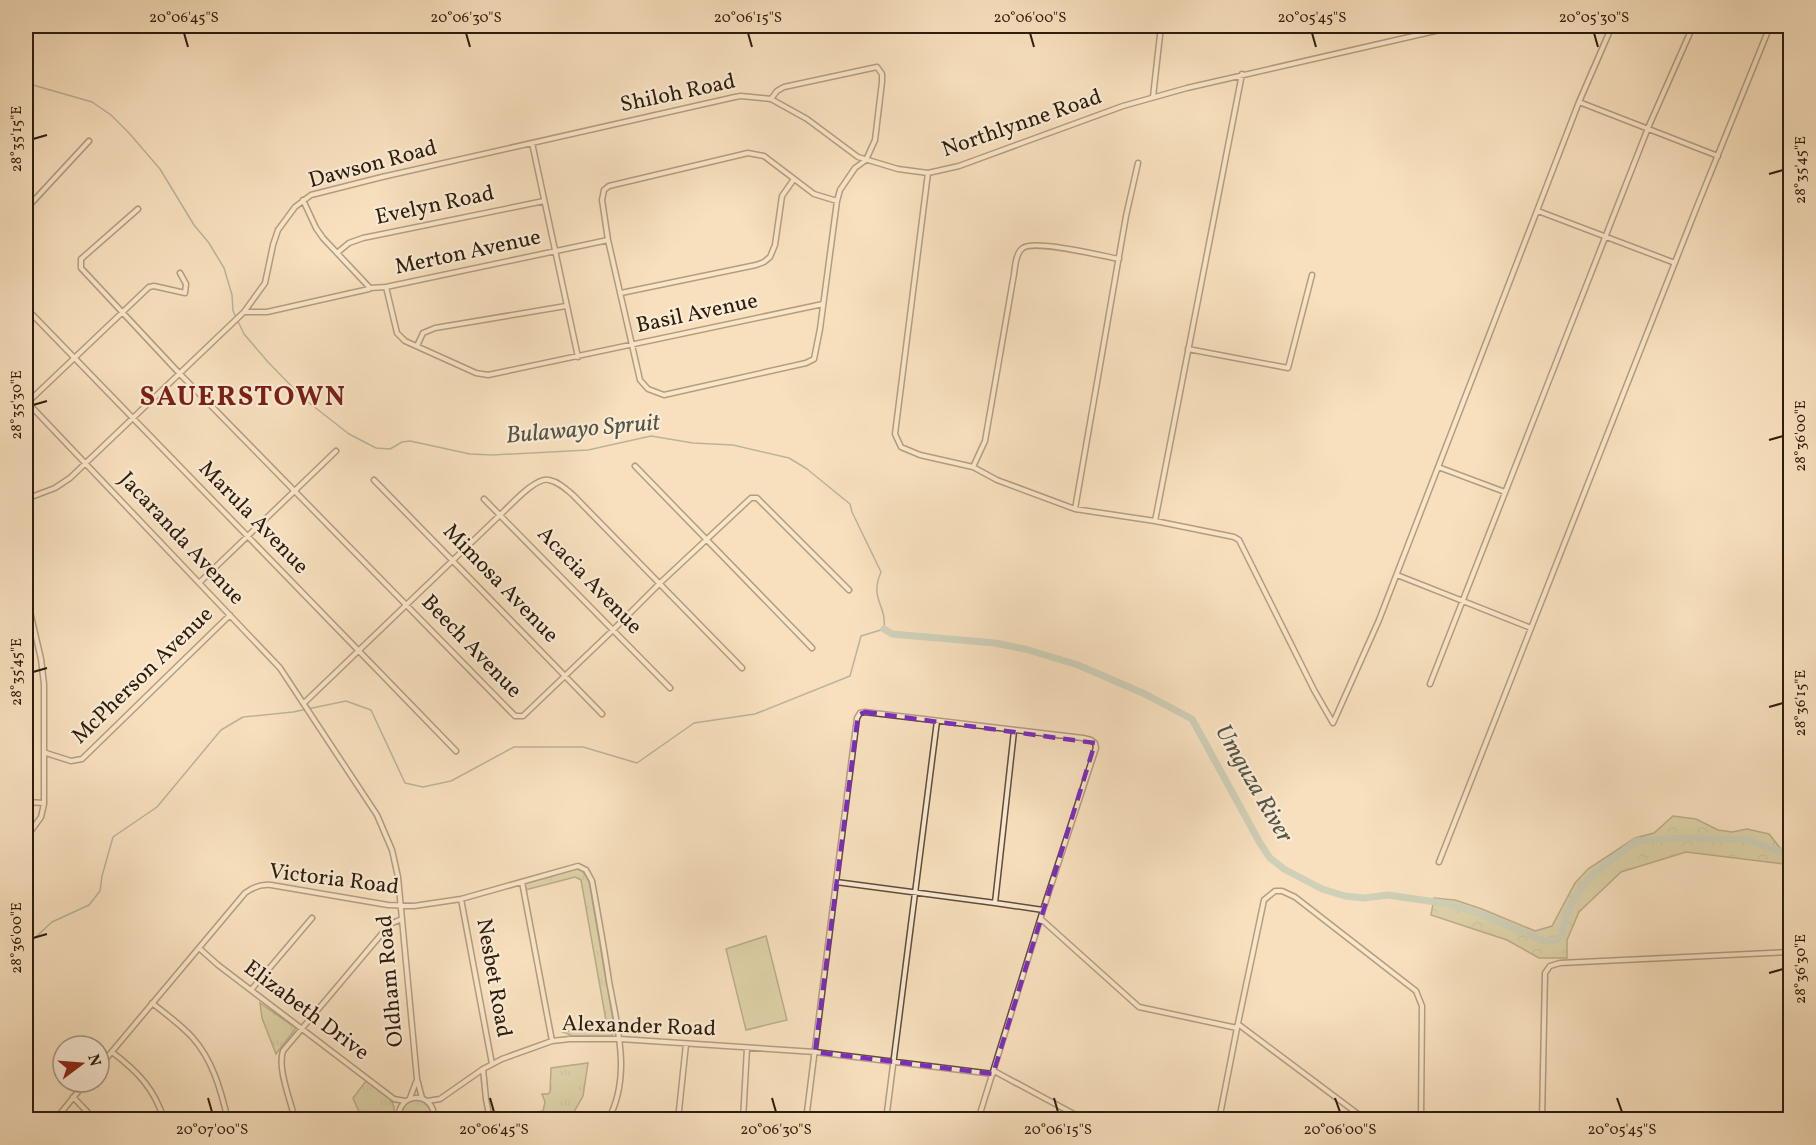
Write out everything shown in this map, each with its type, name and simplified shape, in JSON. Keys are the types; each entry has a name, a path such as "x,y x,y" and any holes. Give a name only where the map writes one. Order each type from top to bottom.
{"street":[{"path":"1161,26 1153,97 1242,74 1457,26"},
{"path":"928,172 895,434 901,447 910,452 973,467 997,480 1075,509 1155,521 1234,537 1239,540 1314,690 1333,723 1379,620 1579,102 1612,26"},
{"path":"1430,684 1648,128 1693,26"},
{"path":"1439,862 1770,26"},
{"path":"1784,26 1791,27"},
{"name":"Shiloh Road","path":"543,140 741,96 771,99 777,91 784,87 877,67 882,74 875,140 866,160"},
{"path":"1155,521 1242,74"},
{"name":"Northlynne Road","path":"771,99 807,119 851,152 866,160 898,169 928,172 958,166 1153,97"},
{"path":"1579,102 1718,156"},
{"name":"Dawson Road","path":"180,374 244,312 265,283 278,230 303,200 321,192 543,140"},
{"path":"26,209 89,141"},
{"path":"532,143 578,357"},
{"path":"837,201 814,194 764,156 748,153 609,186 604,190 602,200 608,240 621,293 630,345 640,380 648,389 660,394 806,363 815,356 837,201 840,190 855,168 866,160"},
{"path":"1075,509 1138,163"},
{"path":"621,293 756,265 768,259 774,250 782,196 794,179"},
{"path":"303,200 316,228 370,288"},
{"name":"Evelyn Road","path":"337,253 349,243 363,238 544,201"},
{"name":"Beech Avenue","path":"138,209 81,259 83,271 180,374 515,716 523,716 751,498 757,498 849,590"},
{"path":"1538,211 1675,263"},
{"name":"Merton Avenue","path":"244,312 267,312 370,288 386,287 608,240"},
{"path":"973,467 985,441 1014,274 1021,248 1040,245 1119,260"},
{"path":"26,403 152,286 185,293 186,284 180,273"},
{"path":"1188,349 1288,368 1312,275"},
{"name":"Basil Avenue","path":"386,287 397,333 405,341 476,373 488,375 823,304"},
{"path":"417,346 423,333 435,328 566,306"},
{"name":"Marula Avenue","path":"26,308 248,534 456,751"},
{"path":"26,499 55,488 70,478 180,374"},
{"name":"Jacaranda Avenue","path":"26,403 87,464 280,668 315,721"},
{"path":"200,582 336,451"},
{"path":"635,466 812,648"},
{"path":"1438,467 1505,492"},
{"name":"Mimosa Avenue","path":"374,480 602,714"},
{"path":"304,705 500,514 539,481 550,480 573,495 742,668"},
{"name":"Acacia Avenue","path":"484,499 670,688"},
{"path":"1396,574 1531,628"},
{"path":"26,594 42,670 45,753 44,803 41,817 26,838"},
{"name":"McPherson Avenue","path":"45,753 71,761 82,759 230,615"},
{"path":"806,1119 858,715 865,711 1083,738 1091,740 1096,745 978,1119"},
{"name":"Oldham Road","path":"315,721 377,815 395,863 417,1079 422,1098"},
{"path":"886,1119 937,721"},
{"path":"995,903 1014,731"},
{"path":"26,802 44,803"},
{"name":"Victoria Road","path":"112,1052 245,893 252,889 264,885 400,905 426,905 461,899 569,867 582,867 590,876 620,1039"},
{"path":"522,882 552,1041"},
{"path":"836,882 1043,910"},
{"path":"1219,1119 1264,900 1275,891 1288,893 1295,897 1420,996 1422,1014 1420,1119"},
{"name":"Nesbet Road","path":"461,899 492,1064"},
{"path":"251,990 312,918"},
{"path":"295,1119 282,1071 282,1056 285,1048 390,924 402,919"},
{"path":"1041,919 1139,1007 1238,1026 1366,1119"},
{"name":"Elizabeth Drive","path":"199,948 394,1099 422,1098"},
{"path":"1542,1119 1545,974 1550,966 1560,963 1791,952"},
{"path":"152,1004 192,1037 207,1058 217,1079 228,1119"},
{"name":"Alexander Road","path":"428,1101 440,1099 483,1069 525,1049 552,1041 570,1039 620,1039 815,1052 994,1073"},
{"path":"608,1119 616,1102 620,1085 620,1039"},
{"path":"678,1119 686,1044"},
{"path":"743,1119 747,1048"},
{"path":"112,1052 147,1083 159,1104 164,1119"},
{"path":"483,1069 490,1119"},
{"path":"994,1073 1084,1119"},
{"name":"Oldham Road","path":"398,1115 408,1100 417,1079"},
{"path":"55,1119 76,1094"},
{"path":"74,1097 95,1119"},
{"path":"422,1098 428,1101 435,1119"},
{"name":"Elizabeth Drive","path":"394,1099 398,1115"},
{"path":"434,1112 440,1099"},
{"path":"393,1119 398,1115"}],"highlighted area":[{"path":"865,712 1095,743 993,1074 815,1052 858,715"}],"green space":[{"path":"1673,816 1696,819 1718,830 1732,832 1747,829 1769,834 1780,848 1790,852 1790,867 1784,864 1686,852 1621,872 1579,912 1567,940 1567,958 1539,958 1507,940 1431,915 1434,898 1455,900 1535,931 1552,926 1575,883 1588,869 1635,838 1654,833"},
{"path":"575,869 582,870 589,881 615,1032 611,1036 573,1036 563,1032 579,1029 603,1031 607,1026 581,880 575,877 525,890 523,884"},
{"path":"766,936 787,1020 746,1030 726,949"},
{"path":"260,1003 296,1028 276,1054 262,1018"},
{"path":"588,1063 583,1096 570,1119 530,1119 528,1113 543,1111 545,1102 542,1094 550,1092 551,1068"},
{"path":"366,1081 383,1092 392,1102 394,1113 390,1119 362,1119 353,1098"},
{"path":"417,1099 429,1106 431,1119 401,1119 404,1106"}],"waterway":[{"name":"Bulawayo Spruit","path":"26,83 92,102 111,115 129,133 160,169 194,225 209,243 224,268 232,295 233,311 244,334 303,398 349,434 376,448 390,449 402,442 410,441 470,454 492,455 588,450 651,436 693,443 733,445 789,458 807,469 850,504 881,572 877,596 884,621 884,629 861,636 850,676 755,714 694,723 637,763 583,747 514,747 451,781 423,787 405,783 371,710 346,701 293,712 243,717 221,730 157,807 113,837 100,891 89,905 52,922 26,946"},
{"name":"Umguza River","path":"884,629 892,634 995,643 1025,649 1078,665 1145,694 1192,719 1270,858 1284,869 1322,889 1345,896 1364,898 1388,895 1449,904 1475,912 1545,941 1556,940 1562,935 1565,919 1574,898 1592,875 1636,841 1682,838 1748,840 1790,855"}],"district":[{"name":"SAUERSTOWN","path":"243,397"}]}
